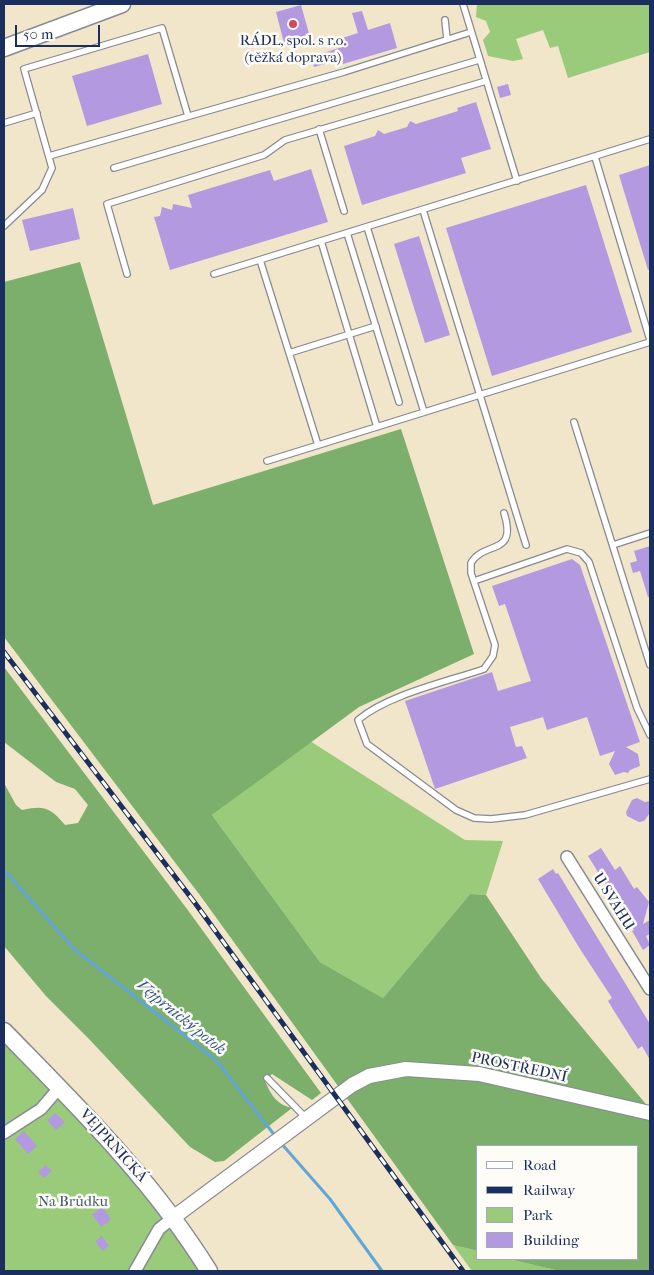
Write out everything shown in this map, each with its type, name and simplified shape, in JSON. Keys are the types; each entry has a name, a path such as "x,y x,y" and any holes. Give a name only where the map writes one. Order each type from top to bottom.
{"main road":[{"path":"4,48 122,4"},
{"name":"VEJPRNICKÁ","path":"4,1031 112,1141 174,1217 209,1271"}],"street":[{"name":"U SVAHU","path":"567,857 650,989"},
{"name":"PROSTŘEDNÍ","path":"174,1217 352,1085 369,1076 406,1068 478,1074 650,1113"},
{"path":"4,1133 41,1109 60,1088"},
{"path":"135,1271 159,1229 174,1217"}],"lane":[{"path":"463,4 517,181"},
{"path":"445,20 447,39"},
{"path":"4,226 42,190 52,168 24,69 162,28 188,116"},
{"path":"49,156 344,72 471,32"},
{"path":"114,168 479,60"},
{"path":"128,274 107,204 264,155 285,140 486,81"},
{"path":"4,123 37,113"},
{"path":"319,129 344,211"},
{"path":"214,274 650,140"},
{"path":"267,461 650,341 595,157"},
{"path":"423,210 526,545"},
{"path":"367,227 424,412"},
{"path":"347,233 399,402"},
{"path":"321,241 377,427"},
{"path":"260,260 318,445"},
{"path":"289,352 376,326"},
{"path":"574,422 650,665"},
{"path":"504,513 508,526 503,543 474,558 471,573 495,645 489,664 484,669 385,703 368,711 358,720 367,744 456,810 474,818 491,819 525,815 650,779"},
{"path":"613,545 650,533"},
{"path":"474,581 567,549 581,553 589,562 637,708 650,735"},
{"path":"267,1078 307,1119"}],"green space":[{"path":"477,4 650,4 650,52 568,78 558,46 550,48 543,30 516,39 523,59 513,61 488,56 483,40 490,32 486,21 476,17"},
{"path":"80,262 153,505 401,429 474,654 359,707 212,815 320,962 383,998 470,894 486,895 541,978 650,1109 650,1271 559,1271 513,1260 639,1260 639,1145 477,1145 477,1251 453,1245 202,898 4,637 4,282"},
{"path":"4,667 187,909 321,1093 312,1100 272,1074 265,1081 270,1091 278,1102 292,1108 224,1161 215,1162 190,1147 46,996 4,946 4,783 16,805 22,810 46,809 55,814 65,825 78,823 88,805 75,789 56,782 4,742"},
{"path":"310,741 465,840 503,841 486,895 470,894 383,998 320,962 212,815"},
{"name":"Na Brůdku","path":"4,1031 112,1141 209,1271 4,1271"},
{"path":"453,1245 477,1251 477,1260 513,1260 559,1271 472,1271"}],"building":[{"name":"RÁDL, spol. s r.o. (těžká doprava)","path":"301,5 310,37 284,43 276,12"},
{"path":"362,11 368,30 390,23 397,48 343,64 342,59 314,67 311,57 339,48 336,40 358,33 352,13"},
{"path":"148,54 162,104 87,126 72,76"},
{"path":"508,84 511,95 500,98 497,87"},
{"path":"476,102 491,149 461,158 466,173 362,205 344,146 375,136 378,130 384,134 407,127 410,121 416,124 458,111 457,108"},
{"path":"650,165 650,269 648,270 619,175"},
{"path":"311,169 328,222 170,270 154,217 160,216 162,207 172,210 173,204 192,208 188,195 270,170 274,181"},
{"path":"586,185 632,332 492,376 446,228"},
{"path":"73,208 80,239 30,251 22,220"},
{"path":"419,236 450,335 425,343 394,244"},
{"path":"650,546 650,597 648,597 640,571 633,573 630,563 637,561 634,551"},
{"path":"572,559 580,565 640,742 626,747 638,754 640,766 630,770 628,773 624,772 615,775 609,764 615,751 600,756 587,717 547,730 543,717 510,727 516,747 522,746 527,758 435,789 405,701 492,672 498,691 531,681 505,604 499,606 492,586"},
{"path":"637,798 645,802 650,801 650,813 644,821 639,822 627,816 626,812 632,800"},
{"path":"601,848 615,870 620,866 634,889 637,887 649,902 643,924 650,920 650,934 646,936 650,945 643,950 632,931 634,930 588,856"},
{"path":"553,869 556,874 558,873 650,1024 650,1060 642,1046 638,1049 614,1011 608,1001 612,998 538,879"},
{"path":"55,1113 65,1122 56,1130 47,1120"},
{"path":"24,1131 37,1146 28,1154 15,1139"},
{"path":"46,1165 52,1171 44,1178 38,1172"},
{"path":"103,1207 111,1220 101,1227 92,1214"},
{"path":"102,1236 109,1246 102,1251 95,1241"}],"waterway":[{"name":"Vejprnický potok","path":"4,870 74,949 216,1060 276,1137"},
{"name":"Vejprnický potok","path":"280,1142 330,1199 382,1271"}],"railway":[{"path":"4,652 195,903 463,1271"}],"place":[{"name":"RÁDL, spol. s r.o. (těžká doprava)","path":"293,24"}]}
